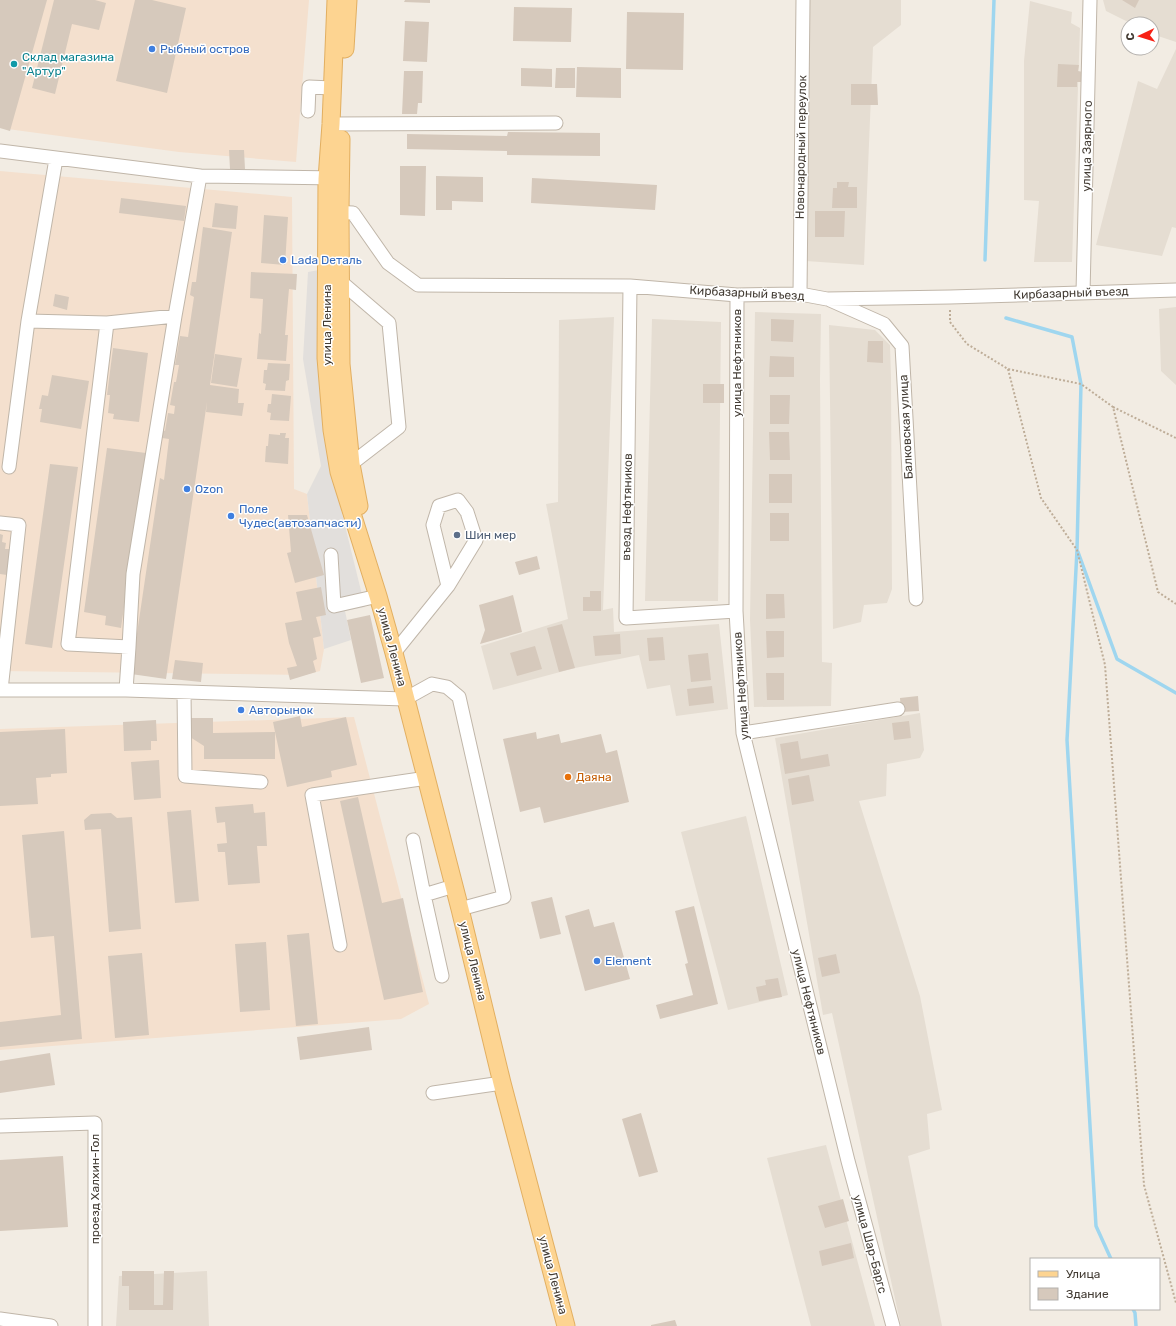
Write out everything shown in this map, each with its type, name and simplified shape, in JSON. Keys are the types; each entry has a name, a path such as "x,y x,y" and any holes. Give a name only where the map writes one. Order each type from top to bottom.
{"main road":[{"name":"улица Ленина","path":"336,0 332,88 336,124"},
{"name":"улица Ленина","path":"348,0 336,124 326,358 332,430 339,472 378,596 427,778 502,1083 566,1326"},
{"name":"улица Ленина","path":"333,212 340,280 341,364 351,464 378,596"}],"street":[{"name":"Новонародный переулок","path":"800,294 803,0"},
{"name":"улица Заярного","path":"1083,293 1090,0"},
{"path":"308,111 309,87 332,88"},
{"path":"336,124 556,123"},
{"path":"0,151 200,176 333,178"},
{"path":"9,467 28,321 56,159"},
{"path":"126,690 133,574 175,316 200,176"},
{"name":"Кирбазарный въезд","path":"333,212 353,213 388,263 418,285 630,286 737,294 800,294 827,299 1176,290"},
{"path":"340,280 389,323 398,427 351,464"},
{"name":"въезд Нефтяников","path":"630,286 626,618 736,612"},
{"name":"улица Нефтяников","path":"737,294 736,612 742,733 848,1161"},
{"name":"Балковская улица","path":"827,299 884,324 902,346 916,599"},
{"path":"28,321 107,323 175,316"},
{"path":"107,323 68,644 129,647"},
{"path":"394,653 448,586 476,540 467,512 458,500 439,506 433,525 448,586"},
{"path":"0,523 19,525 5,611 1,690 126,690 405,699 432,684 447,687 459,698 504,897 460,909"},
{"path":"331,556 334,606 378,596"},
{"path":"184,692 185,776 261,782"},
{"path":"742,733 898,709"},
{"path":"340,945 312,795 427,778"},
{"path":"413,840 442,976"},
{"path":"424,895 454,886"},
{"path":"432,1093 502,1083"},
{"name":"проезд Халхин-Гол","path":"0,1126 95,1123 95,1326"},
{"name":"улица Шар-Баргс","path":"848,1161 892,1326"},
{"path":"0,1319 51,1326"}],"path":[{"path":"950,297 950,322 967,344 1008,369 1082,384 1113,408 1176,438"},
{"path":"1008,369 1040,498 1077,550 1105,665 1144,1185 1176,1303"},
{"path":"1113,408 1158,592 1176,604"}],"shaded area":[{"path":"0,0 309,0 296,162 179,152 0,128"},
{"path":"810,0 901,0 901,25 873,47 864,265 806,261"},
{"path":"1103,0 1176,0 1176,42 1160,37 1160,16 1120,16 1120,18 1106,11"},
{"path":"1030,1 1072,12 1071,23 1080,28 1072,262 1034,262 1039,201 1024,200 1024,61"},
{"path":"1176,49 1176,228 1172,227 1162,256 1096,245 1138,81 1157,89"},
{"path":"0,171 292,197 294,489 307,494 324,649 320,671 305,675 0,671"},
{"path":"319,270 319,383 336,489 365,607 345,611 351,640 324,649 307,494 321,466 303,359 308,272"},
{"path":"1176,307 1176,385 1161,371 1159,309"},
{"path":"755,312 821,314 822,662 832,663 831,706 754,707 750,620"},
{"path":"614,317 603,610 613,608 614,632 719,624 728,709 676,716 670,685 647,689 639,655 575,668 493,690 481,646 568,619 546,504 558,502 559,320"},
{"path":"652,319 721,322 718,601 645,601"},
{"path":"829,325 875,330 890,345 891,378 892,589 887,603 864,605 861,622 833,629"},
{"path":"920,713 924,750 920,758 887,764 886,796 859,801 920,996 942,1110 927,1114 930,1149 908,1156 942,1326 901,1326 832,1013 823,1015 775,738"},
{"path":"354,717 429,1004 401,1019 0,1050 0,729"},
{"path":"746,816 788,995 728,1010 681,832"},
{"path":"826,1145 875,1326 811,1326 767,1158"},
{"path":"207,1271 209,1326 116,1326 119,1276"}],"building":[{"name":"Склад магазина \"Артур\"","path":"0,0 47,0 10,131 0,128"},
{"name":"Склад магазина \"Артур\"","path":"54,0 95,0 106,3 99,30 72,24 55,94 32,88"},
{"path":"135,0 152,0 186,8 167,93 116,81"},
{"path":"405,0 430,0 430,3 404,2"},
{"path":"1122,0 1139,0 1135,8"},
{"path":"514,7 572,8 571,42 513,41"},
{"path":"627,12 684,13 683,70 626,69"},
{"path":"405,21 429,22 427,62 403,61"},
{"path":"1058,64 1079,65 1078,71 1083,72 1083,82 1077,82 1077,87 1057,87"},
{"path":"577,67 621,68 621,98 576,97"},
{"path":"521,68 552,69 552,87 521,86"},
{"path":"556,68 575,68 575,88 555,88"},
{"path":"404,71 423,71 422,103 418,103 417,114 402,114"},
{"path":"851,84 877,84 878,105 851,105"},
{"path":"508,132 600,133 600,156 507,155 507,151 407,149 407,134 507,136"},
{"path":"229,150 244,150 245,169 230,169"},
{"path":"400,166 426,166 425,216 400,215"},
{"path":"436,176 483,177 483,202 452,201 452,210 436,210"},
{"path":"532,178 657,185 655,210 531,203"},
{"path":"837,182 849,182 848,187 857,187 857,208 832,208 833,188 837,188"},
{"path":"121,198 186,206 184,221 119,213"},
{"path":"215,203 238,206 236,229 212,227"},
{"path":"815,211 845,211 844,237 815,237"},
{"path":"264,215 288,217 285,265 261,263"},
{"path":"203,227 232,232 210,385 239,389 238,403 244,403 242,416 206,412 207,402 166,679 131,674 160,478 164,480 169,439 162,438 163,430 165,431 168,413 174,414 175,406 170,405 179,365 175,365 180,336 188,337 194,297 190,295 192,282 196,282"},
{"path":"251,272 297,274 296,290 289,289 285,335 288,335 286,361 257,359 259,333 261,334 263,299 250,298"},
{"path":"55,294 69,297 67,310 53,306"},
{"path":"771,319 794,320 793,342 771,341"},
{"path":"868,341 883,341 883,363 867,362"},
{"path":"113,348 148,353 139,422 113,419 114,414 108,413 110,395 107,395"},
{"path":"215,354 242,358 237,387 211,383"},
{"path":"770,356 794,357 794,377 769,377"},
{"path":"268,363 290,364 289,380 286,381 285,391 265,390 266,384 263,383 264,370 267,370"},
{"path":"52,375 89,381 81,429 40,422 42,409 39,409 42,395 48,396"},
{"path":"703,384 724,384 724,403 703,403"},
{"path":"272,394 291,396 289,421 270,420 271,413 267,412 268,404 271,404"},
{"path":"770,395 790,395 789,424 770,424"},
{"path":"769,432 789,432 790,460 770,460"},
{"path":"280,433 286,433 285,438 289,438 288,464 265,462 266,446 268,446 269,434 280,435"},
{"path":"107,448 146,453 121,628 105,625 106,616 84,612"},
{"path":"50,464 78,467 52,648 25,644"},
{"path":"769,474 792,474 792,503 769,503"},
{"path":"770,513 789,513 789,541 770,541"},
{"path":"288,515 307,515 324,575 295,583 287,553 291,552"},
{"path":"0,534 3,535 2,542 6,543 5,549 10,549 7,575 0,574"},
{"path":"537,556 540,569 519,575 515,562"},
{"path":"321,587 326,615 316,617 321,636 313,638 317,659 313,661 316,672 290,680 287,668 297,666 289,643 285,623 302,620 296,592"},
{"path":"590,591 601,591 601,611 583,611 583,597 590,597"},
{"path":"766,594 784,594 785,618 766,619"},
{"path":"513,595 522,632 480,644 485,630 479,605"},
{"path":"370,615 384,678 361,683 347,620"},
{"path":"562,624 575,668 559,672 547,628"},
{"path":"766,631 784,631 784,657 767,658"},
{"path":"620,634 621,654 595,656 593,636"},
{"path":"663,637 665,660 649,661 647,638"},
{"path":"535,646 542,669 517,676 510,653"},
{"path":"708,653 711,680 691,682 688,655"},
{"path":"175,660 203,663 201,682 172,679"},
{"path":"766,673 784,673 784,700 767,700"},
{"path":"712,686 714,703 689,706 687,689"},
{"path":"918,696 919,711 901,712 900,698"},
{"path":"300,716 302,727 346,717 357,765 331,771 332,777 287,787 273,722"},
{"path":"190,718 213,718 213,733 275,732 275,759 204,759 204,746 190,737"},
{"path":"156,720 157,741 151,741 151,750 124,751 123,722"},
{"path":"909,721 911,738 894,740 892,723"},
{"path":"65,729 67,773 51,774 51,777 36,778 38,804 0,806 0,732"},
{"name":"Даяна","path":"536,732 537,739 559,734 561,743 601,734 606,753 617,750 629,802 544,823 540,807 520,812 503,739"},
{"path":"798,741 801,759 828,754 830,766 785,774 780,744"},
{"path":"159,760 161,798 134,800 131,762"},
{"path":"809,775 814,801 792,805 788,779"},
{"path":"358,797 382,903 403,898 423,992 384,1000 340,801"},
{"path":"253,804 254,813 265,812 267,846 257,846 260,883 228,885 225,852 218,852 217,844 227,843 225,822 217,823 215,807"},
{"path":"191,810 199,901 175,903 167,812"},
{"path":"111,813 117,818 132,817 141,929 109,932 101,829 85,830 84,820 91,814"},
{"path":"64,831 82,1039 0,1047 0,1022 61,1015 54,936 31,938 22,835"},
{"path":"552,897 561,934 540,939 531,902"},
{"path":"694,906 718,1004 660,1019 656,1005 693,995 685,964 688,963 675,911"},
{"path":"589,909 594,927 614,922 630,979 585,991 565,916"},
{"path":"309,933 318,1024 296,1026 287,935"},
{"path":"266,942 270,1010 240,1012 235,944"},
{"path":"142,953 149,1035 115,1038 108,956"},
{"path":"836,954 840,973 822,977 818,958"},
{"path":"778,978 782,997 759,1001 756,987 766,985 765,980"},
{"path":"369,1027 372,1050 300,1060 297,1037"},
{"path":"50,1053 55,1085 0,1093 0,1061"},
{"path":"641,1113 658,1172 639,1177 622,1119"},
{"path":"63,1156 68,1227 0,1231 0,1160"},
{"path":"843,1199 849,1221 825,1228 818,1206"},
{"path":"851,1243 854,1258 822,1266 819,1251"},
{"path":"122,1271 154,1271 154,1305 163,1305 164,1271 174,1271 173,1310 129,1310 129,1286 122,1286"},
{"path":"675,1320 677,1326 651,1326 651,1325"}],"waterway":[{"path":"985,260 994,0"},
{"path":"1006,318 1072,337 1081,384 1077,550 1067,740 1096,1226 1111,1258"},
{"path":"1078,552 1117,659 1176,693"},
{"path":"1134,1310 1136,1326"}],"place":[{"name":"Рыбный остров","path":"152,49"},
{"name":"Склад магазина \"Артур\"","path":"14,64"},
{"name":"Lada Dеталь","path":"283,260"},
{"name":"Ozon","path":"187,489"},
{"name":"Поле Чудес(автозапчасти)","path":"231,516"},
{"name":"Шин мер","path":"457,535"},
{"name":"Авторынок","path":"241,710"},
{"name":"Даяна","path":"568,777"},
{"name":"Element","path":"597,961"}]}
